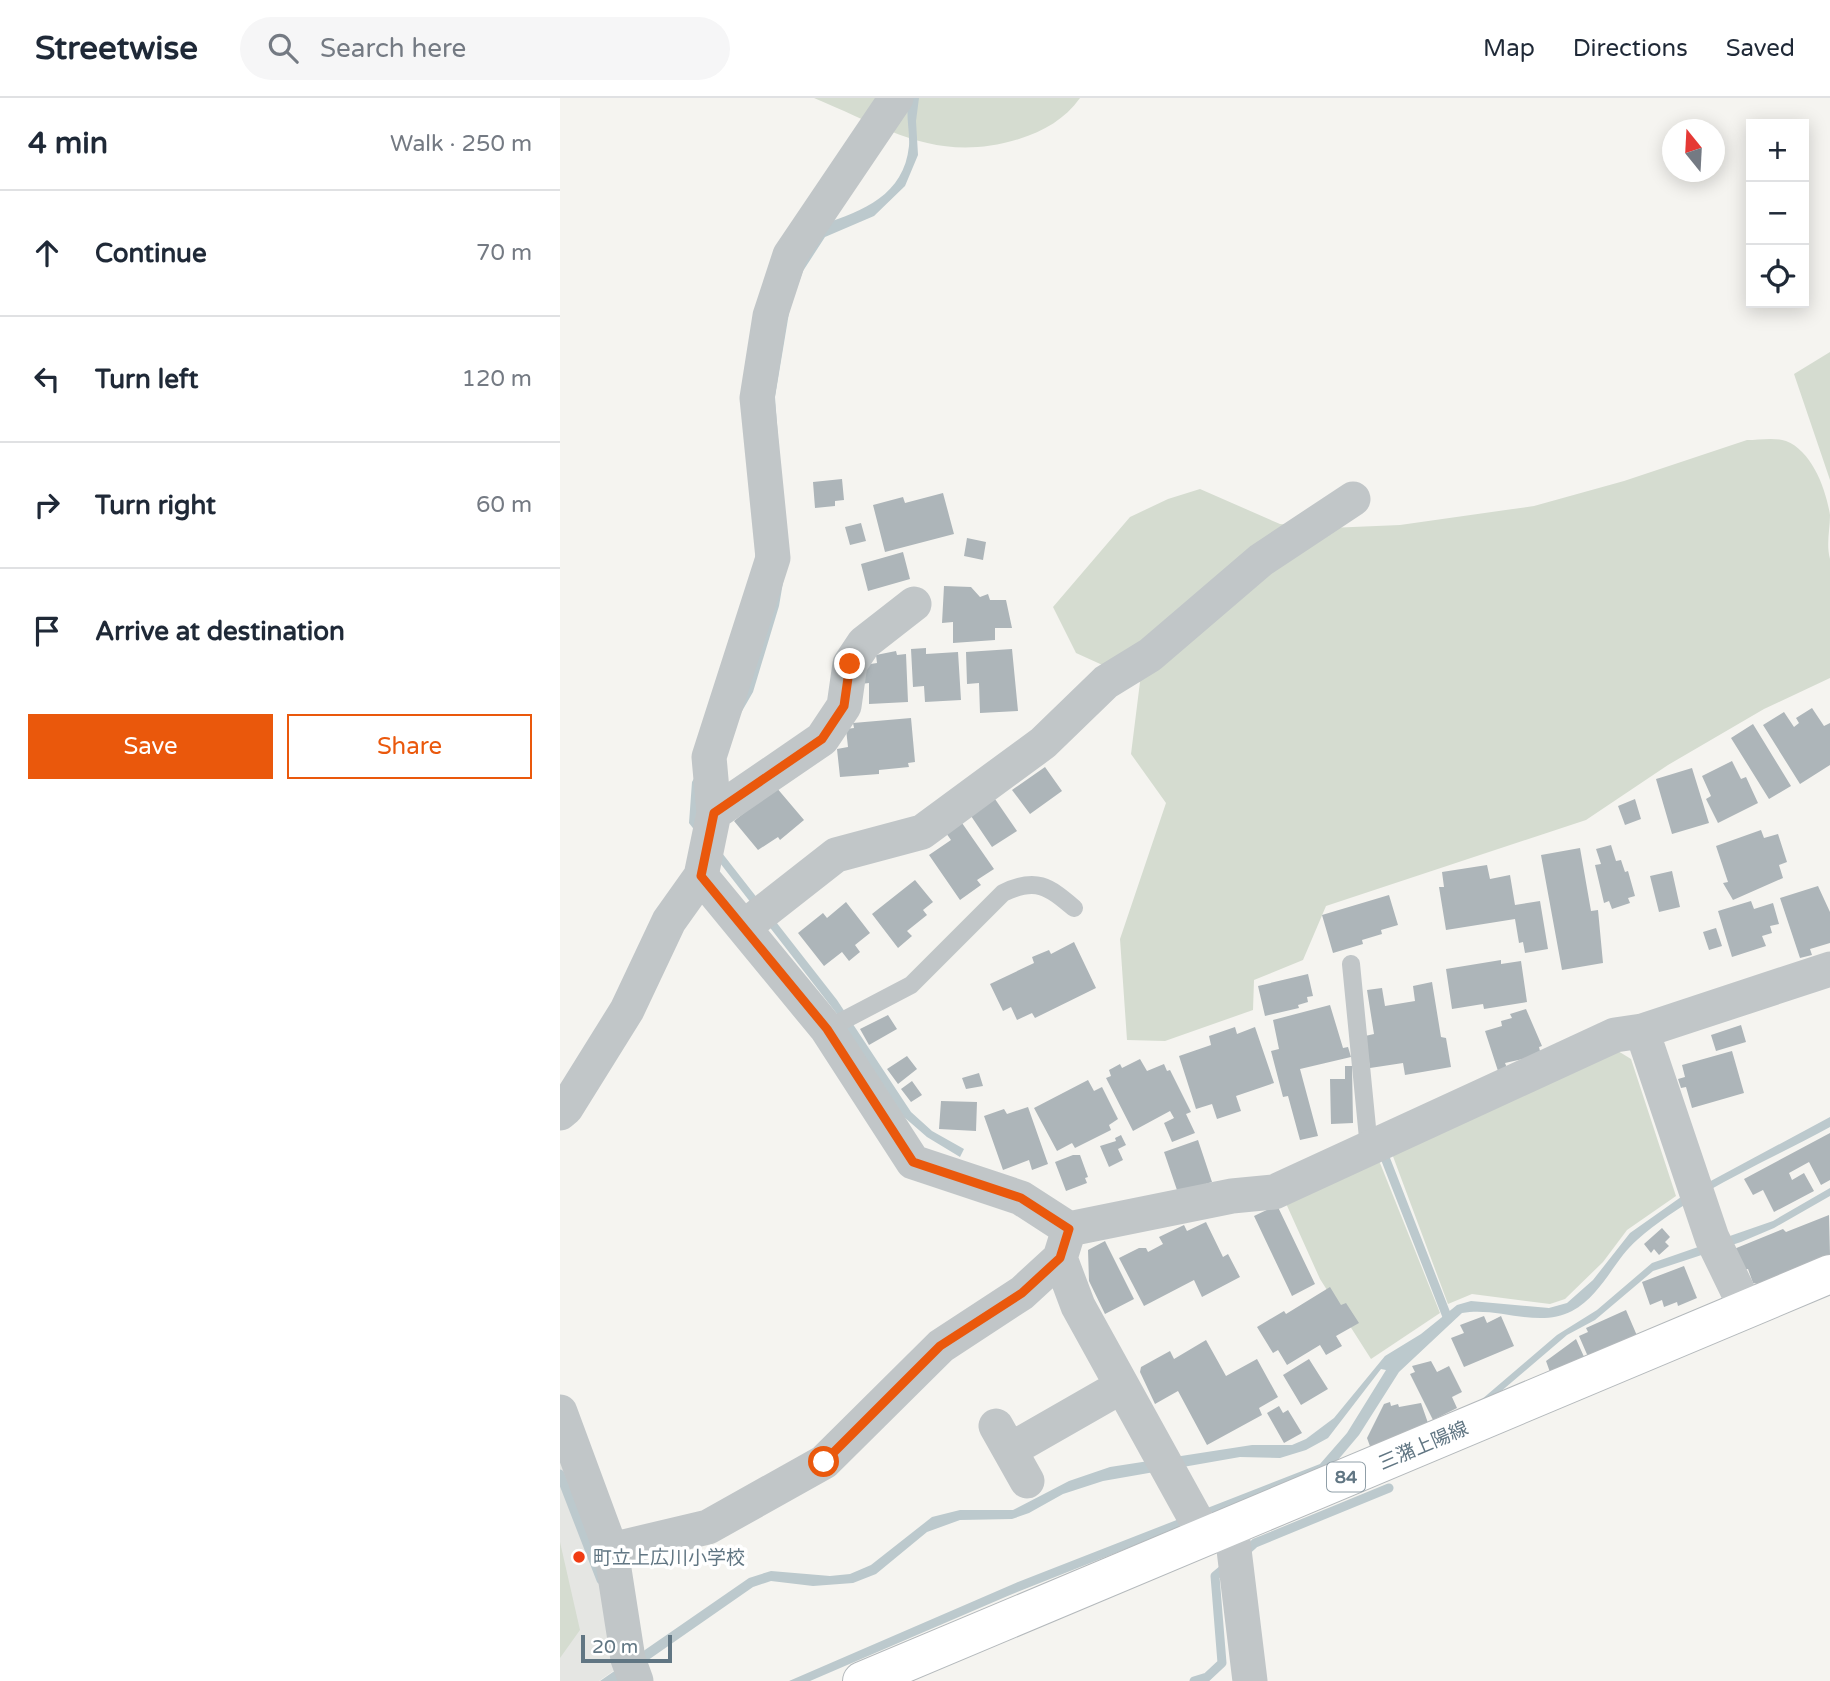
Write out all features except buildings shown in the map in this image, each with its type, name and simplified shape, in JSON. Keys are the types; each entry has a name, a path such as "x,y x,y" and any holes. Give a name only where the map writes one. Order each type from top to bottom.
{"main road":[{"name":"三潴上陽線","path":"862,1681 1210,1528 1830,1274"}],"street":[{"path":"896,98 790,255 770,316 757,398 773,558 709,757 708,843 756,918 839,1023 913,1162 1021,1198 1065,1243 1078,1306 1155,1447 1210,1528 1250,1681"},
{"path":"756,918 836,855 922,832 1043,743 1106,682 1150,654 1261,560 1353,499"},
{"path":"560,1113 566,1108 627,1010 708,843 822,739 844,706 850,664 864,643 914,604"},
{"path":"611,1550 708,1527 824,1462 940,1346 1022,1293 1065,1243 1232,1196 1274,1192 1615,1035 1642,1031 1830,969"},
{"path":"1642,1031 1712,1238 1746,1310"},
{"path":"1027,1481 1003,1438 1122,1385"},
{"path":"560,1412 611,1550 628,1659 636,1681"}],"lane":[{"path":"839,1023 911,985 1003,893 1021,885 1047,886 1074,908"},
{"path":"1351,964 1369,1148"}],"shaded area":[{"path":"814,98 1080,98 1061,118 1037,132 990,146 963,148 938,145 890,131"},
{"path":"909,98 919,98 916,121 918,155 905,186 874,216 825,237 803,271 790,307 775,397 787,559 779,606 753,692 699,786 697,821 837,1000 911,1112 932,1131 964,1149 960,1157 927,1137 904,1117 837,1014 689,823 692,782 742,692 778,321 823,224 866,207 890,189 899,177 906,163 909,146"},
{"path":"1830,352 1830,480 1794,374"},
{"path":"1777,439 1795,446 1810,462 1825,494 1830,515 1830,678 1764,709 1668,765 1586,820 1326,906 1303,960 1254,980 1253,1010 1165,1041 1127,1040 1120,939 1166,803 1131,754 1140,682 1076,653 1053,607 1130,517 1168,499 1200,489 1280,524 1329,528 1400,525 1534,506 1624,481 1747,440"},
{"path":"1618,1051 1631,1059 1676,1196 1627,1230 1603,1262 1565,1299 1550,1304 1472,1294 1448,1304 1391,1151"},
{"path":"1830,1117 1830,1127 1730,1179 1658,1223 1629,1248 1591,1296 1572,1311 1546,1318 1490,1312 1462,1313 1399,1372 1359,1435 1332,1467 1010,1595 810,1681 789,1681 1018,1582 1320,1464 1347,1433 1386,1370 1381,1369 1328,1438 1306,1450 1280,1458 1240,1457 1103,1481 1063,1494 1012,1519 960,1520 927,1532 876,1574 853,1583 813,1586 771,1581 753,1587 618,1681 600,1681 749,1578 771,1571 830,1576 850,1574 871,1565 932,1517 960,1510 1013,1510 1069,1481 1110,1467 1252,1445 1292,1445 1306,1439 1334,1418 1385,1356 1421,1334 1457,1305 1471,1301 1549,1308 1567,1303 1593,1280 1630,1233 1681,1197"},
{"path":"1378,1158 1440,1313 1371,1359 1320,1279 1284,1199"},
{"path":"1830,1188 1830,1196 1774,1228 1741,1242 1653,1271 1595,1320 1567,1335 1485,1405 1481,1400 1557,1335 1597,1310 1652,1263 1773,1221"},
{"name":"町立上広川小学校","path":"560,1447 589,1526 622,1665 599,1681 560,1681"},
{"path":"560,1542 580,1630 560,1658"}],"waterway":[{"path":"1384,1155 1448,1319"},
{"path":"560,1474 601,1580"},
{"path":"1244,1553 1255,1543 1389,1488"},
{"path":"1194,1681 1207,1677 1222,1663 1215,1576 1227,1566"}],"place":[{"name":"町立上広川小学校","path":"579,1557"}],"route":[{"path":"824,1462 940,1346 1022,1293 1060,1258 1069,1229 1021,1198 913,1162 827,1029 701,876 714,813 822,739 844,706 850,664"}]}
